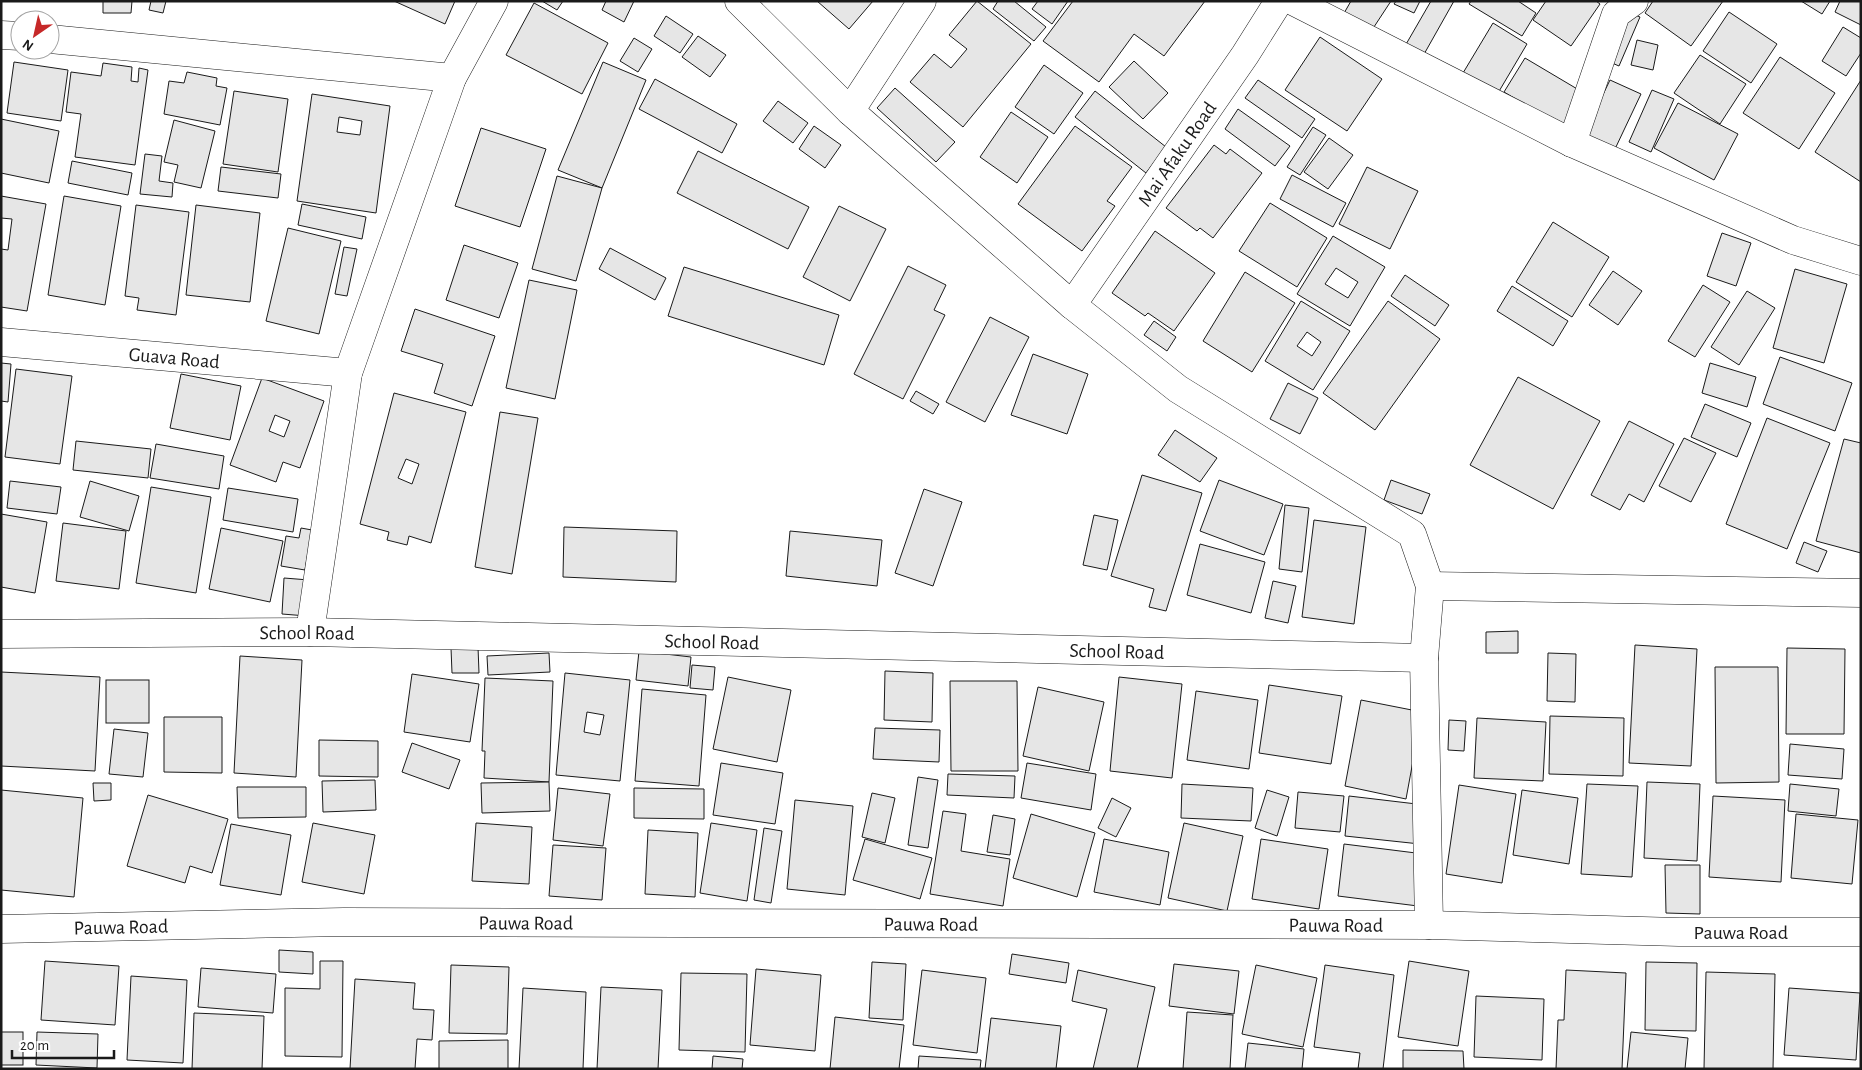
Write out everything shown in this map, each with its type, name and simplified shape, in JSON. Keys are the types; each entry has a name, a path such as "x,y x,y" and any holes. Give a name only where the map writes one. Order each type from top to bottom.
{"street":[{"path":"310,632 348,373 452,78 494,1"},
{"path":"739,1 850,111 1072,305 1178,390 1412,534 1430,586 1424,658 1429,925"},
{"path":"850,111 922,1"},
{"name":"Mai Afaku Road","path":"1072,305 1245,55 1279,1"},
{"path":"1293,1 1572,143 1793,240 1861,262"},
{"path":"1572,143 1616,14 1634,1"},
{"path":"60,40 452,78"},
{"name":"Guava Road","path":"1,342 348,373"},
{"path":"1430,586 1861,593"},
{"name":"School Road","path":"1,634 310,632 1424,658"},
{"name":"Pauwa Road","path":"1,929 344,922 1429,925 1679,932 1861,932"}],"building":[{"path":"103,1 132,1 131,13 103,13"},
{"path":"151,1 166,1 163,13 149,10"},
{"path":"394,1 455,1 445,24"},
{"path":"542,1 563,1 557,10"},
{"path":"606,1 634,1 624,22 602,10"},
{"path":"817,1 873,1 849,29"},
{"path":"977,1 1031,44 963,127 910,82 934,54 951,68 967,49 949,35"},
{"path":"998,1 1014,1 1046,27 1034,41 993,9"},
{"path":"1038,1 1068,1 1052,24 1032,9"},
{"path":"1073,1 1205,1 1164,56 1134,34 1099,82 1043,41"},
{"path":"1351,1 1391,1 1370,33 1343,15"},
{"path":"1396,1 1420,1 1414,13 1394,4"},
{"path":"1431,1 1454,1 1423,56 1405,46"},
{"path":"1471,1 1518,1 1536,13 1522,36 1469,4"},
{"path":"1546,1 1596,1 1600,4 1571,46 1533,20"},
{"path":"1653,1 1723,1 1691,46 1645,13"},
{"path":"1801,1 1830,1 1822,14"},
{"path":"1840,1 1861,1 1861,25 1835,12"},
{"path":"534,3 608,43 582,94 506,55"},
{"path":"1626,11 1640,17 1619,66 1605,60"},
{"path":"1729,12 1777,44 1751,83 1703,51"},
{"path":"666,16 693,34 680,53 654,36"},
{"path":"1493,23 1527,44 1498,93 1463,73"},
{"path":"1843,27 1861,38 1861,53 1846,76 1822,61"},
{"path":"698,36 726,55 710,77 682,57"},
{"path":"1320,37 1382,79 1347,131 1285,90"},
{"path":"634,38 652,49 638,72 620,61"},
{"path":"1637,40 1658,45 1653,70 1631,65"},
{"path":"1700,55 1746,84 1720,124 1674,93"},
{"path":"1780,57 1835,93 1799,149 1743,113"},
{"path":"1525,58 1584,93 1564,128 1504,92"},
{"path":"1134,61 1168,93 1143,119 1109,87"},
{"path":"14,62 68,70 61,121 7,113"},
{"path":"603,62 646,80 602,188 558,170"},
{"path":"103,63 132,67 131,81 138,82 139,68 148,70 135,165 75,157 81,114 66,112 71,72 101,76"},
{"path":"1044,65 1083,93 1054,134 1015,107"},
{"path":"187,72 217,78 216,86 227,88 220,125 164,114 169,81 184,83"},
{"path":"655,79 737,124 722,153 639,109"},
{"path":"1258,80 1315,119 1302,138 1245,98"},
{"path":"1610,80 1641,94 1615,149 1584,134"},
{"path":"1861,80 1861,182 1815,152"},
{"path":"895,88 955,142 936,162 877,108"},
{"path":"1652,90 1674,99 1651,152 1629,142"},
{"path":"234,91 288,99 278,172 223,164"},
{"path":"1095,91 1166,147 1146,173 1075,117"},
{"path":"312,94 390,106 376,213 297,201","holes":["339,117 362,121 360,135 337,132"]},
{"path":"778,101 808,123 793,143 763,121"},
{"path":"1678,103 1738,134 1714,180 1654,148"},
{"path":"1238,109 1290,146 1275,166 1225,129"},
{"path":"1011,112 1048,137 1017,183 980,157"},
{"path":"1,119 59,131 49,183 1,173"},
{"path":"174,120 215,131 201,188 174,182 178,165 164,162"},
{"path":"814,126 841,145 825,168 799,149"},
{"path":"1075,126 1132,167 1107,201 1115,206 1082,251 1018,204"},
{"path":"1313,127 1326,135 1300,175 1287,167"},
{"path":"481,128 546,149 520,227 455,206"},
{"path":"1329,138 1353,155 1328,189 1304,172"},
{"path":"1214,145 1226,154 1230,149 1262,173 1213,238 1200,228 1197,231 1166,208"},
{"path":"698,151 809,207 788,249 677,193"},
{"path":"145,154 162,156 159,181 173,183 172,197 140,194"},
{"path":"72,161 132,173 128,195 68,183"},
{"path":"221,167 281,174 278,198 218,191"},
{"path":"1367,167 1418,191 1390,249 1339,224"},
{"path":"1292,175 1346,203 1333,227 1280,199"},
{"path":"557,176 602,188 576,281 532,269"},
{"path":"1,196 46,204 27,311 1,307 1,249 8,250 12,219 1,218"},
{"path":"64,196 121,206 105,305 48,295"},
{"path":"1270,203 1327,238 1297,287 1239,251"},
{"path":"302,204 366,217 362,239 298,225"},
{"path":"136,205 189,212 176,315 137,310 139,298 125,296"},
{"path":"196,205 260,213 250,302 186,295"},
{"path":"839,206 886,229 850,301 803,277"},
{"path":"1553,222 1609,257 1572,317 1516,282"},
{"path":"288,228 341,241 319,334 266,321"},
{"path":"1155,231 1215,273 1174,331 1148,313 1145,316 1112,293"},
{"path":"1722,233 1751,243 1736,286 1707,276"},
{"path":"1333,236 1385,267 1350,326 1297,294","holes":["1336,268 1358,282 1348,298 1325,284"]},
{"path":"464,245 518,263 499,318 446,300"},
{"path":"344,247 357,249 347,296 335,294"},
{"path":"610,248 666,278 655,300 599,269"},
{"path":"908,266 946,285 934,310 945,315 903,399 854,374"},
{"path":"684,267 839,315 824,365 668,316"},
{"path":"1795,269 1847,284 1824,363 1773,348"},
{"path":"1613,271 1642,291 1618,325 1589,305"},
{"path":"1245,272 1295,303 1252,372 1203,341"},
{"path":"1405,275 1449,305 1435,326 1391,296"},
{"path":"529,280 577,290 555,399 506,388"},
{"path":"1703,285 1730,302 1695,357 1668,341"},
{"path":"1512,286 1568,321 1553,346 1497,311"},
{"path":"1747,291 1775,308 1739,365 1711,347"},
{"path":"1301,301 1350,331 1313,390 1265,361","holes":["1307,332 1321,342 1312,356 1297,346"]},
{"path":"1388,301 1440,339 1375,430 1323,393"},
{"path":"415,309 495,336 472,406 434,393 443,364 401,351"},
{"path":"990,317 1029,337 985,422 946,402"},
{"path":"1154,321 1176,337 1167,351 1144,335"},
{"path":"1033,354 1088,374 1067,434 1011,415"},
{"path":"1780,357 1852,383 1835,431 1763,404"},
{"path":"1,363 11,364 8,402 1,401"},
{"path":"1710,363 1756,377 1747,407 1702,393"},
{"path":"16,369 72,376 60,464 5,457"},
{"path":"181,374 241,386 230,440 170,428"},
{"path":"1518,377 1600,421 1553,509 1470,465"},
{"path":"262,378 324,401 300,468 283,462 276,482 230,465","holes":["275,415 290,421 284,437 269,431"]},
{"path":"1288,383 1318,398 1300,434 1270,419"},
{"path":"916,391 939,404 933,414 910,401"},
{"path":"394,393 466,412 431,543 409,536 407,545 387,540 389,532 360,524","holes":["406,459 419,464 412,484 398,478"]},
{"path":"1705,404 1751,423 1737,457 1691,437"},
{"path":"500,412 538,418 512,574 475,567"},
{"path":"1767,418 1830,443 1787,549 1726,524"},
{"path":"1629,421 1674,444 1644,502 1629,494 1620,510 1591,495"},
{"path":"1175,430 1217,458 1200,482 1158,455"},
{"path":"1684,438 1716,453 1691,502 1659,486"},
{"path":"1844,439 1861,443 1861,553 1816,541"},
{"path":"76,441 151,449 148,478 73,470"},
{"path":"156,444 224,456 219,489 150,478"},
{"path":"1142,475 1202,493 1166,611 1149,607 1154,589 1111,576"},
{"path":"1219,480 1283,504 1264,555 1200,531"},
{"path":"1391,480 1430,494 1422,514 1384,500"},
{"path":"10,481 61,487 57,514 7,508"},
{"path":"90,481 139,496 129,531 80,517"},
{"path":"151,487 211,497 196,593 136,583"},
{"path":"228,488 298,499 293,532 223,520"},
{"path":"924,489 962,502 933,586 895,573"},
{"path":"1285,505 1309,508 1302,572 1279,569"},
{"path":"1,514 47,522 35,593 1,587"},
{"path":"1094,515 1118,520 1107,570 1083,565"},
{"path":"1314,520 1366,527 1354,624 1302,617"},
{"path":"63,523 126,531 119,589 56,581"},
{"path":"564,527 677,531 676,582 563,577"},
{"path":"221,528 283,541 270,602 209,589"},
{"path":"301,528 312,530 305,570 281,566 286,536 299,538"},
{"path":"790,531 882,540 877,586 786,576"},
{"path":"1804,542 1827,551 1818,572 1796,563"},
{"path":"1200,544 1265,562 1251,613 1187,595"},
{"path":"284,578 309,580 307,616 282,614"},
{"path":"1273,581 1296,586 1288,623 1265,618"},
{"path":"1518,631 1518,653 1486,653 1486,632"},
{"path":"1635,645 1697,649 1691,766 1629,763"},
{"path":"478,647 479,673 452,673 451,648"},
{"path":"1787,648 1845,649 1844,734 1786,734"},
{"path":"639,651 691,657 688,686 636,680"},
{"path":"549,653 550,672 488,675 487,656"},
{"path":"1548,653 1576,654 1575,702 1547,701"},
{"path":"240,656 302,660 296,777 234,773"},
{"path":"692,665 715,667 713,690 690,688"},
{"path":"1715,667 1778,667 1779,782 1716,783"},
{"path":"885,671 933,673 932,722 884,720"},
{"path":"1,672 100,677 95,771 1,766"},
{"path":"565,673 630,680 620,781 556,775","holes":["587,712 604,715 600,735 584,732"]},
{"path":"412,674 479,684 470,742 404,732"},
{"path":"728,677 791,690 777,762 713,749"},
{"path":"1119,677 1182,684 1172,778 1110,771"},
{"path":"485,678 553,681 549,782 484,778 485,751 482,751"},
{"path":"106,680 149,680 149,723 106,723"},
{"path":"950,681 1017,681 1018,771 951,771"},
{"path":"1269,685 1342,696 1331,764 1259,753"},
{"path":"1038,687 1104,702 1089,771 1023,756"},
{"path":"642,689 706,695 699,786 635,781"},
{"path":"1196,691 1258,700 1249,769 1187,760"},
{"path":"1361,700 1422,712 1406,799 1345,786"},
{"path":"1550,716 1624,718 1623,776 1549,774"},
{"path":"164,717 222,717 222,773 164,772"},
{"path":"1477,718 1546,722 1543,781 1474,778"},
{"path":"1449,720 1466,721 1464,751 1448,750"},
{"path":"875,728 940,730 939,762 873,759"},
{"path":"114,729 148,733 143,777 109,774"},
{"path":"319,740 378,741 378,777 319,776"},
{"path":"412,743 460,760 449,789 402,772"},
{"path":"1790,744 1844,749 1842,779 1788,775"},
{"path":"721,763 783,773 775,824 713,815"},
{"path":"1027,763 1096,774 1091,810 1021,798"},
{"path":"948,774 1015,776 1014,798 947,795"},
{"path":"918,777 938,780 928,848 908,845"},
{"path":"375,780 376,810 323,812 322,781"},
{"path":"549,782 550,811 482,813 481,783"},
{"path":"1647,782 1700,784 1697,861 1644,858"},
{"path":"93,783 111,783 111,800 94,801"},
{"path":"1182,784 1253,788 1251,821 1181,818"},
{"path":"1587,784 1638,786 1632,877 1581,874"},
{"path":"1790,784 1839,789 1836,816 1788,811"},
{"path":"1459,785 1516,794 1502,883 1446,874"},
{"path":"237,787 306,787 306,817 238,818"},
{"path":"558,788 610,794 603,846 553,840"},
{"path":"634,788 704,789 704,819 634,818"},
{"path":"1,790 83,798 74,897 1,890"},
{"path":"1267,790 1289,797 1277,836 1255,828"},
{"path":"1522,790 1578,798 1569,864 1513,855"},
{"path":"1298,792 1344,796 1340,832 1295,828"},
{"path":"872,793 895,798 885,843 862,837"},
{"path":"148,795 228,819 212,873 190,866 185,883 127,866"},
{"path":"1349,796 1425,805 1420,844 1345,836"},
{"path":"1713,796 1785,800 1781,882 1709,877"},
{"path":"1112,798 1131,808 1116,837 1098,828"},
{"path":"795,800 853,806 845,895 787,889"},
{"path":"943,811 966,814 961,851 1010,859 1003,906 930,894"},
{"path":"1031,814 1095,833 1077,897 1013,878"},
{"path":"1796,814 1858,820 1852,884 1791,878"},
{"path":"993,815 1015,819 1010,855 987,852"},
{"path":"313,823 375,835 364,894 302,882"},
{"path":"476,823 532,827 529,884 472,881"},
{"path":"711,823 757,830 747,901 700,893"},
{"path":"1184,823 1243,836 1227,911 1168,898"},
{"path":"231,824 291,835 281,895 220,885"},
{"path":"764,828 782,831 771,903 754,900"},
{"path":"648,830 698,833 695,897 645,894"},
{"path":"865,839 932,858 920,899 853,880"},
{"path":"1104,839 1169,852 1160,905 1094,892"},
{"path":"1261,839 1328,849 1319,909 1252,899"},
{"path":"1344,844 1424,854 1418,906 1338,896"},
{"path":"553,845 606,848 602,900 549,896"},
{"path":"1665,865 1700,865 1700,914 1666,913"},
{"path":"279,950 313,952 313,974 279,972"},
{"path":"1012,954 1069,963 1066,983 1009,974"},
{"path":"45,961 119,966 115,1025 41,1020"},
{"path":"320,961 343,961 342,1057 285,1056 285,988 320,989"},
{"path":"1409,961 1469,971 1458,1046 1398,1037"},
{"path":"872,962 906,964 903,1020 869,1018"},
{"path":"1646,962 1697,963 1696,1031 1645,1030"},
{"path":"1174,964 1239,971 1234,1014 1169,1006"},
{"path":"451,965 509,967 507,1034 449,1033"},
{"path":"1256,965 1317,978 1303,1047 1242,1034"},
{"path":"1325,965 1394,975 1383,1069 1358,1069 1360,1053 1314,1047"},
{"path":"201,968 276,974 273,1013 198,1007"},
{"path":"756,969 821,975 815,1051 750,1045"},
{"path":"922,970 986,978 977,1053 913,1045"},
{"path":"1078,970 1155,987 1137,1069 1093,1069 1107,1009 1072,1001"},
{"path":"1566,970 1626,973 1622,1069 1556,1069 1558,1020 1564,1020"},
{"path":"1706,972 1775,974 1773,1069 1704,1069"},
{"path":"681,973 747,974 745,1052 679,1050"},
{"path":"131,976 187,980 183,1063 127,1060"},
{"path":"355,979 415,983 413,1009 434,1010 432,1040 417,1039 415,1069 350,1069"},
{"path":"601,987 662,990 658,1069 597,1069"},
{"path":"523,988 586,992 583,1069 519,1069"},
{"path":"1789,988 1860,993 1856,1060 1784,1055"},
{"path":"1476,996 1544,999 1542,1060 1474,1057"},
{"path":"1187,1012 1233,1015 1230,1069 1183,1069"},
{"path":"194,1013 264,1016 262,1069 192,1069"},
{"path":"835,1017 904,1025 899,1069 830,1069"},
{"path":"991,1018 1061,1026 1056,1069 985,1069"},
{"path":"1,1032 23,1032 23,1065 1,1065"},
{"path":"37,1032 98,1034 97,1068 36,1065"},
{"path":"1631,1032 1688,1038 1685,1069 1627,1069"},
{"path":"508,1040 508,1069 439,1069 439,1041"},
{"path":"1248,1043 1304,1049 1302,1069 1245,1069"},
{"path":"1403,1050 1463,1051 1464,1069 1403,1069"},
{"path":"713,1056 743,1059 742,1069 712,1069"},
{"path":"919,1056 981,1060 980,1069 918,1069"}]}
